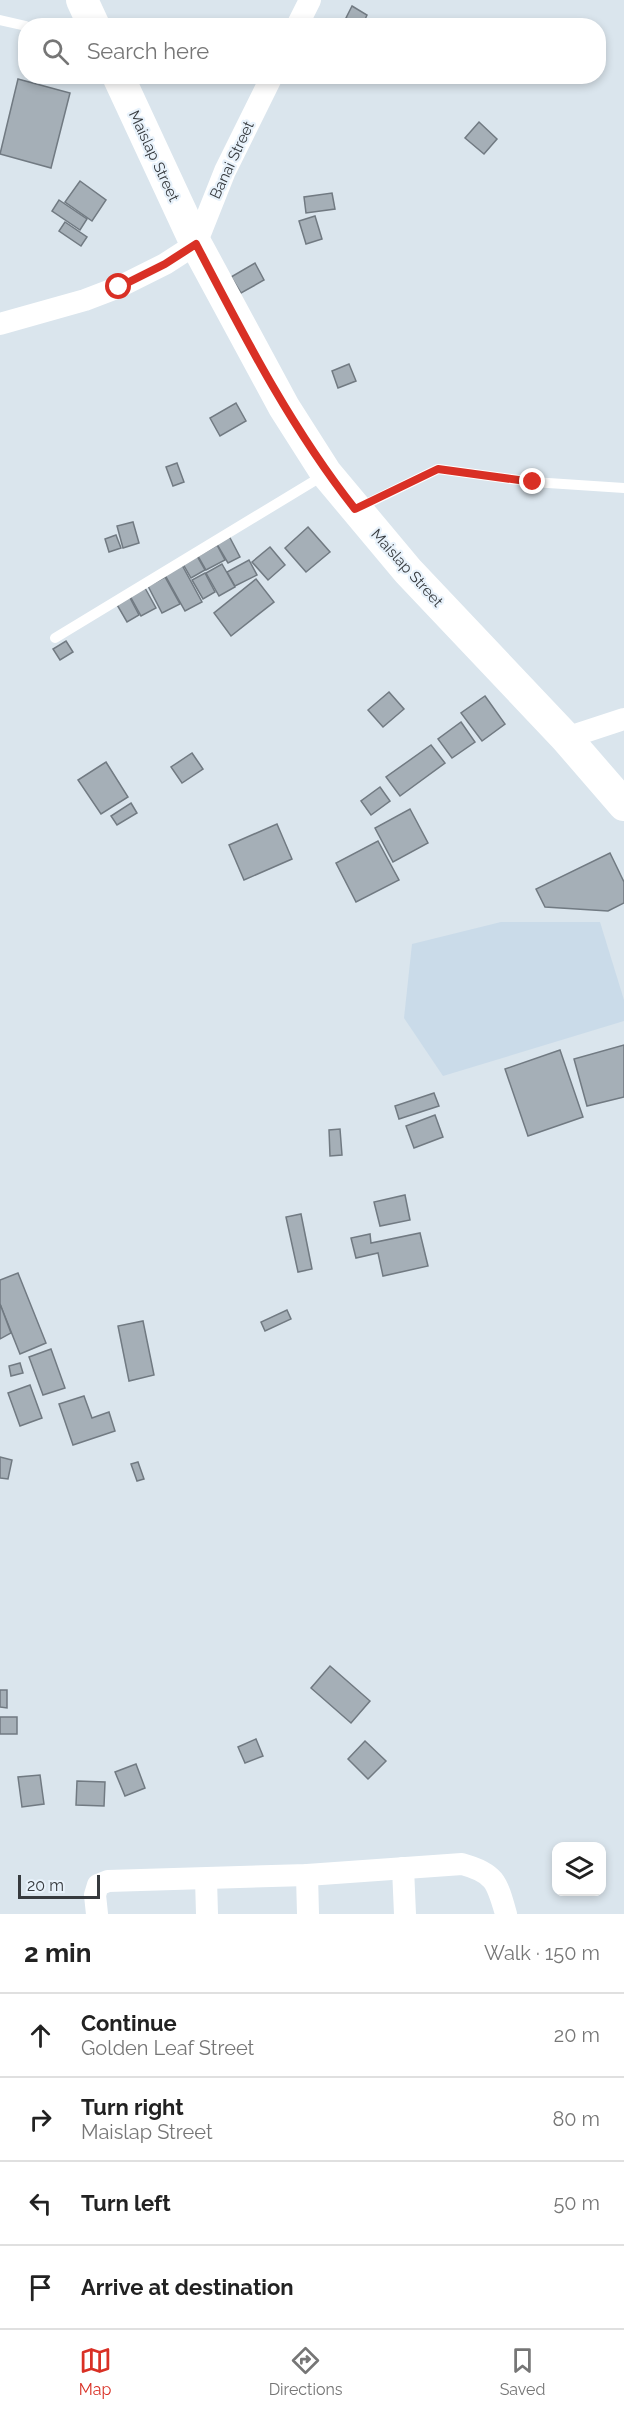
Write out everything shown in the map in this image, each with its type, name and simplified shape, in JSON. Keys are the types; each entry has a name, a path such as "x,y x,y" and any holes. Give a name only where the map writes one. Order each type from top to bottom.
{"main road":[{"path":"82,0 90,18"},
{"name":"Maislap Street","path":"122,84 196,244 284,407 327,473 408,571 566,738 624,805"}],"street":[{"path":"301,18 310,0"},
{"name":"Banai Street","path":"196,244 225,171 268,84"},
{"path":"0,324 85,300 119,287 165,264 196,244"},
{"path":"566,738 624,719"},
{"path":"97,1914 95,1895 99,1885 108,1881 307,1875 462,1864 484,1870 499,1889 506,1914"},
{"path":"403,1868 405,1914"},
{"path":"307,1875 308,1914"},
{"path":"206,1879 207,1914"}],"lane":[{"path":"0,20 18,24"},
{"path":"355,509 438,469 533,482 624,488"},
{"path":"55,638 327,473"}],"shaded area":[{"path":"501,922 600,922 624,1000 624,1021 443,1076 404,1018 412,944"}],"building":[{"path":"352,6 367,15 366,18 346,18"},
{"path":"18,79 18,84 37,84 70,93 51,168 0,154"},
{"path":"479,122 497,139 484,154 465,138"},
{"path":"80,181 106,200 92,221 65,202"},
{"path":"332,193 335,209 306,213 304,197"},
{"path":"59,200 87,219 80,230 52,211"},
{"path":"315,216 322,239 306,244 299,221"},
{"path":"65,222 87,237 81,246 59,231"},
{"path":"255,263 264,280 241,293 231,277"},
{"path":"349,364 356,381 338,388 332,371"},
{"path":"236,403 246,421 220,436 210,418"},
{"path":"177,463 184,482 173,486 166,467"},
{"path":"133,522 139,543 123,548 117,526"},
{"path":"308,527 330,552 306,572 285,548"},
{"path":"228,534 240,557 228,563 215,541"},
{"path":"116,535 121,548 109,552 105,539"},
{"path":"217,545 225,560 206,570 198,556"},
{"path":"270,547 285,565 268,580 252,562"},
{"path":"197,556 205,570 191,578 183,564"},
{"path":"249,560 257,575 235,586 227,572"},
{"path":"222,564 235,587 219,596 206,573"},
{"path":"182,565 202,602 185,611 165,575"},
{"path":"205,573 215,592 203,599 192,580"},
{"path":"165,577 180,604 162,613 148,586"},
{"path":"256,579 274,602 231,636 214,613"},
{"path":"145,588 156,608 141,616 130,596"},
{"path":"129,596 139,615 127,622 116,603"},
{"path":"66,641 73,652 60,660 53,649"},
{"path":"389,692 404,709 383,727 368,710"},
{"path":"485,696 505,724 482,741 461,713"},
{"path":"461,722 475,742 452,758 438,739"},
{"path":"431,745 445,763 400,796 386,777"},
{"path":"192,753 203,769 182,783 171,767"},
{"path":"106,762 128,797 101,814 78,780"},
{"path":"380,787 390,801 371,815 361,801"},
{"path":"131,803 137,813 117,825 111,816"},
{"path":"410,809 428,843 393,862 375,828"},
{"path":"277,824 292,859 244,880 229,845"},
{"path":"378,841 399,880 356,902 336,863"},
{"path":"610,853 624,882 624,903 608,911 545,907 536,889"},
{"path":"624,1045 624,1097 587,1106 574,1059"},
{"path":"560,1050 583,1117 528,1136 505,1069"},
{"path":"434,1093 439,1106 399,1119 395,1106"},
{"path":"435,1115 443,1137 414,1148 406,1126"},
{"path":"340,1129 342,1155 330,1156 329,1130"},
{"path":"405,1195 410,1220 380,1226 374,1202"},
{"path":"301,1214 312,1269 298,1272 286,1217"},
{"path":"420,1233 428,1266 383,1276 378,1253 356,1258 351,1238 370,1234 371,1243"},
{"path":"18,1273 46,1343 20,1354 0,1304 0,1280"},
{"path":"0,1304 11,1333 0,1339"},
{"path":"287,1310 291,1319 265,1331 261,1322"},
{"path":"143,1321 154,1375 129,1381 118,1326"},
{"path":"51,1349 65,1388 43,1395 29,1357"},
{"path":"20,1363 23,1373 11,1376 9,1366"},
{"path":"30,1385 42,1418 20,1426 8,1393"},
{"path":"84,1396 92,1418 109,1412 115,1431 73,1445 59,1404"},
{"path":"0,1457 12,1460 8,1479 0,1478"},
{"path":"138,1462 144,1479 137,1481 131,1464"},
{"path":"330,1666 370,1701 351,1723 311,1688"},
{"path":"0,1690 7,1690 7,1708 0,1707"},
{"path":"0,1717 17,1717 17,1734 0,1734"},
{"path":"256,1739 263,1756 245,1763 238,1747"},
{"path":"365,1741 386,1761 368,1779 348,1759"},
{"path":"136,1764 145,1788 125,1796 115,1772"},
{"path":"40,1775 44,1804 22,1807 18,1777"},
{"path":"77,1781 105,1782 104,1806 76,1805"}],"route":[{"path":"119,287 142,277 196,244 284,407 327,473 355,509 438,469 533,482"}]}
